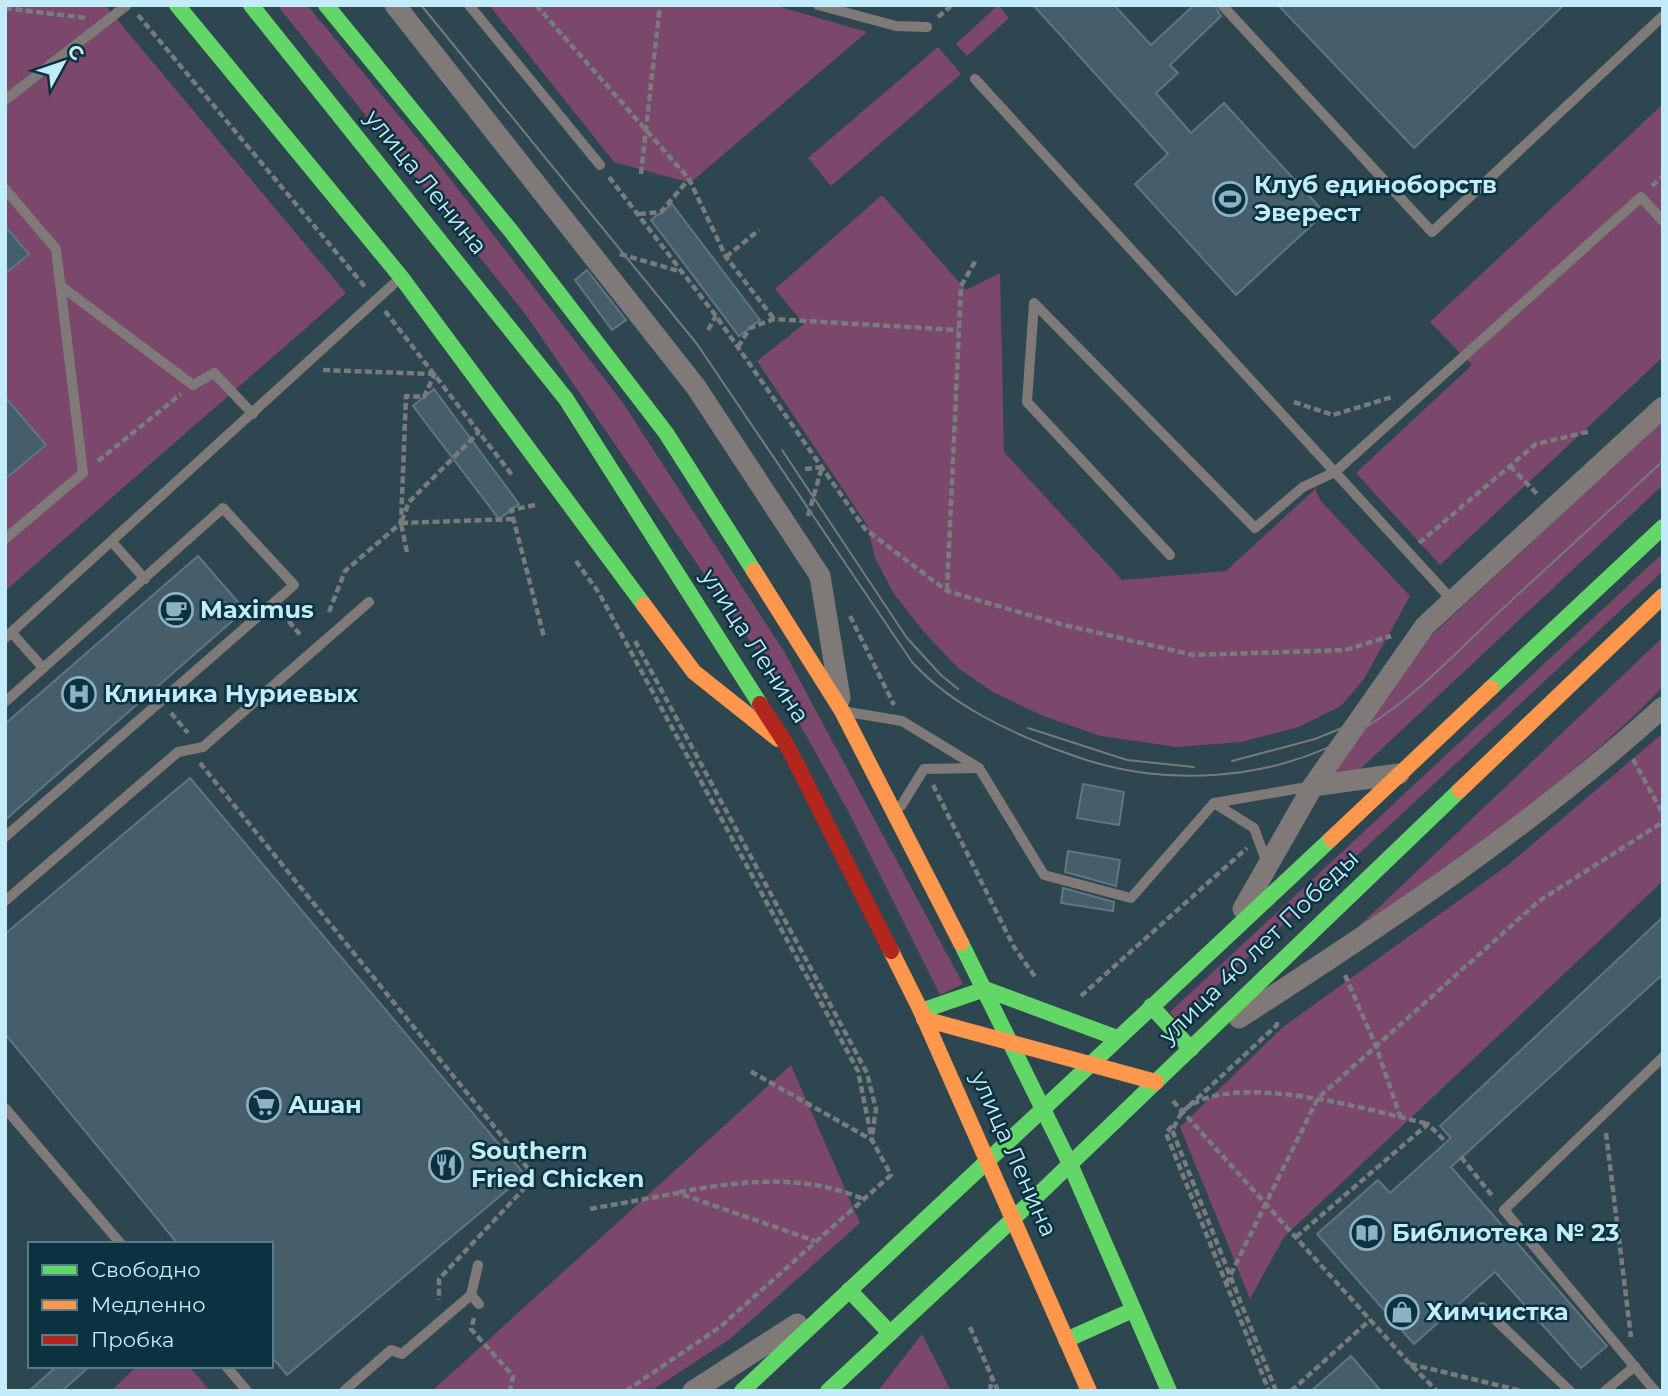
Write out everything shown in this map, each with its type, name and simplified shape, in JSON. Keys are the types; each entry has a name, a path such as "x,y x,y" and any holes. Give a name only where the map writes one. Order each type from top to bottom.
{"main road":[{"path":"177,5 401,277 694,672 788,747"},
{"name":"улица Ленина","path":"251,5 566,399 788,747 923,1015 1088,1391"},
{"name":"улица Ленина","path":"326,5 512,231 666,433 842,711 897,813 1070,1164 1169,1391"},
{"name":"улица 40 лет Победы","path":"742,1391 1663,527"},
{"name":"улица 40 лет Победы","path":"828,1391 1014,1219 1663,596"},
{"path":"923,1015 985,989 1116,1038"},
{"path":"1151,1006 1191,1049"},
{"path":"923,1015 1013,1046 1156,1082"},
{"path":"849,1290 890,1333"},
{"path":"1066,1340 1133,1310"}],"street":[{"name":"улица Ленина","path":"395,5 696,387 820,576 842,711"},
{"name":"улица 40 лет Победы","path":"1229,932 1313,786 1425,626 1663,407"},
{"name":"улица 40 лет Победы","path":"1191,1049 1496,845 1622,744 1663,706"},
{"path":"1313,786 1399,774"},
{"name":"улица 40 лет Победы","path":"693,1391 849,1290"},
{"name":"улица 40 лет Победы","path":"848,1391 890,1333"}],"lane":[{"path":"5,100 129,5"},
{"path":"469,5 600,165"},
{"path":"818,5 896,26 927,27"},
{"path":"1222,5 1432,232 1663,16"},
{"path":"975,79 1452,600"},
{"path":"5,189 56,249 83,473 5,539"},
{"path":"1170,555 1027,402 1034,303 1255,528 1303,487 1335,472 1641,197 1663,221"},
{"path":"43,668 8,636 401,277"},
{"path":"62,287 193,385 214,373 253,414"},
{"path":"5,702 223,508 293,585 5,837"},
{"path":"112,542 145,579"},
{"path":"5,901 178,752 190,747 203,747 369,602"},
{"path":"842,711 902,721 979,768 1044,875 1131,898 1214,803 1313,786"},
{"path":"897,813 924,769 979,768"},
{"path":"1214,803 1254,828 1268,865"},
{"path":"1655,1391 1504,1210 1663,1057"},
{"path":"5,1108 119,1242"},
{"path":"344,1391 391,1350 402,1354 471,1295 478,1265"},
{"path":"471,1295 479,1304"},
{"path":"1482,1307 1570,1391"},
{"path":"1605,1391 1635,1366"},
{"path":"228,1368 247,1391"}],"path":[{"path":"129,5 423,348"},
{"path":"536,5 689,179 726,257 774,318"},
{"path":"641,174 660,5"},
{"path":"5,8 107,21"},
{"path":"600,165 738,346 865,529 947,591 1060,624 1193,655 1345,650 1425,626"},
{"path":"638,214 661,212 689,179"},
{"path":"726,257 759,230"},
{"path":"600,262 617,253 684,272"},
{"path":"947,591 961,286 976,260"},
{"path":"355,263 434,374 519,484"},
{"path":"708,330 716,316"},
{"path":"738,346 750,328 774,318 958,331"},
{"path":"301,369 434,374"},
{"path":"407,552 401,523 406,397 424,397 434,374 440,369"},
{"path":"83,473 193,385"},
{"path":"1258,388 1333,415 1398,395"},
{"path":"481,422 489,433"},
{"path":"1408,552 1536,444 1591,431"},
{"path":"322,618 333,609 345,571 401,523 409,502 479,432"},
{"path":"1510,466 1552,510"},
{"path":"805,468 822,467"},
{"path":"805,527 822,467"},
{"path":"527,494 543,516"},
{"path":"535,505 511,510 544,637"},
{"path":"401,523 513,519"},
{"path":"583,558 598,578"},
{"path":"575,560 599,593 858,1071 872,1140 891,1175 720,1327 626,1391"},
{"path":"274,602 302,637"},
{"path":"292,646 312,627"},
{"path":"632,635 867,1073 876,1109 872,1140"},
{"path":"161,702 191,736 190,747 214,783 536,1177 439,1279 439,1301 471,1329 513,1376 510,1391"},
{"path":"1622,744 1663,814"},
{"path":"1226,1284 1318,1098 1539,901 1663,822"},
{"path":"1076,1002 1258,838"},
{"path":"1343,971 1376,1046 1400,1117"},
{"path":"1269,1391 1166,1133 1183,1111 1277,1025 1280,991"},
{"path":"750,1071 872,1140"},
{"path":"1276,1391 1172,1130 1183,1111 1200,1102 1236,1093 1318,1098 1428,1124 1446,1142"},
{"path":"1183,1111 1437,1391"},
{"path":"1604,1112 1635,1366"},
{"path":"1296,1237 1428,1124"},
{"path":"1461,1157 1504,1210"},
{"path":"590,1209 735,1182 775,1180 840,1189 863,1199"},
{"path":"678,1193 815,1241"},
{"path":"471,1329 479,1304"},
{"path":"1291,1391 1370,1320"},
{"path":"970,1327 998,1391"},
{"path":"1409,1363 1522,1391"},
{"path":"990,1391 992,1376"}],"shaded area":[{"path":"5,5 105,5 346,293 5,591"},
{"path":"277,5 307,5 438,163 623,403 785,653 963,984 940,995 847,809 768,667 526,315"},
{"path":"489,5 774,5 867,32 690,183 614,162"},
{"path":"998,5 1009,18 967,56 956,44"},
{"path":"938,47 961,74 831,186 808,158"},
{"path":"1663,104 1663,357 1440,565 1356,473 1472,365 1430,322"},
{"path":"882,195 966,290 1000,273 1004,452 1122,580 1226,571 1315,489 1321,501 1410,596 1364,679 1341,706 1299,727 1241,742 1177,747 1101,736 1043,716 993,692 958,668 924,632 894,594 875,558 867,525 757,361 804,324 775,289"},
{"path":"1663,420 1663,485 1356,773 1333,774 1431,636"},
{"path":"1663,553 1663,571 1178,1022 1170,1012"},
{"path":"1663,637 1663,687 1628,721 1515,816 1355,930"},
{"path":"1663,733 1663,881 1284,1237 1250,1299 1180,1127 1283,1027 1508,865"},
{"path":"791,1065 860,1223 730,1339 651,1391 432,1391"},
{"path":"922,1334 951,1391 878,1391"},
{"path":"135,1368 191,1368 210,1391 111,1391"}],"building":[{"name":"Клуб единоборств Эверест","path":"1033,5 1114,5 1151,45 1194,5 1214,5 1221,16 1170,65 1178,73 1156,93 1191,133 1224,103 1325,213 1236,295 1135,184 1168,154"},
{"path":"1278,5 1564,5 1414,148"},
{"path":"672,204 760,320 739,336 651,220"},
{"path":"5,226 29,254 5,274"},
{"path":"587,270 626,320 612,330 575,280"},
{"path":"434,389 519,504 499,519 413,406"},
{"path":"5,397 46,445 5,479"},
{"path":"198,556 245,610 5,820 5,724"},
{"name":"Ашан","path":"190,778 525,1175 287,1375 273,1358 273,1242 176,1242 5,1034 5,934"},
{"path":"1083,784 1124,792 1119,825 1077,818"},
{"path":"1068,851 1120,860 1116,886 1065,872"},
{"path":"1063,888 1114,902 1113,911 1061,903"},
{"path":"1663,917 1663,974 1451,1167 1607,1346 1581,1368 1495,1272 1414,1344 1317,1234 1378,1180 1390,1193 1451,1138 1440,1126"},
{"path":"1351,1356 1381,1391 1311,1391"},
{"path":"55,1368 88,1368 62,1391 29,1391"}],"tram line":[{"path":"421,5 697,344 912,662 928,678 964,705 1024,737 1066,753 1102,765 1140,772 1217,775 1293,761 1329,747 1382,717 1417,689 1663,461"},
{"path":"782,450 907,638 941,675 958,689"},
{"path":"1232,761 1315,739 1352,724"},
{"path":"1028,728 1127,760 1194,767"}],"traffic: fast":[{"path":"177,5 401,277 644,605"},
{"path":"251,5 566,399 760,704"},
{"path":"326,5 511,231 666,433 754,571"},
{"path":"1491,688 1663,527"},
{"path":"828,1391 1014,1218 1460,790"},
{"path":"742,1391 1331,839"},
{"path":"961,943 1070,1164 1169,1391"},
{"path":"921,1011 985,989 1117,1038"},
{"path":"1151,1006 1191,1049"},
{"path":"849,1290 890,1333"},
{"path":"1066,1340 1133,1310"}],"traffic: slow":[{"path":"754,571 842,711 961,943"},
{"path":"1460,790 1663,596"},
{"path":"644,605 694,672 778,739"},
{"path":"1331,839 1491,688"},
{"path":"891,951 921,1011 1089,1391"},
{"path":"924,1019 1156,1082"}],"traffic: jam":[{"path":"760,704 788,747 891,951"}],"place":[{"name":"Клуб единоборств Эверест","path":"1230,199"},
{"name":"Maximus","path":"176,610"},
{"name":"Клиника Нуриевых","path":"79,694"},
{"name":"Ашан","path":"264,1105"},
{"name":"Southern Fried Chicken","path":"446,1165"},
{"name":"Библиотека № 23","path":"1367,1233"},
{"name":"Химчистка","path":"1402,1312"}]}
